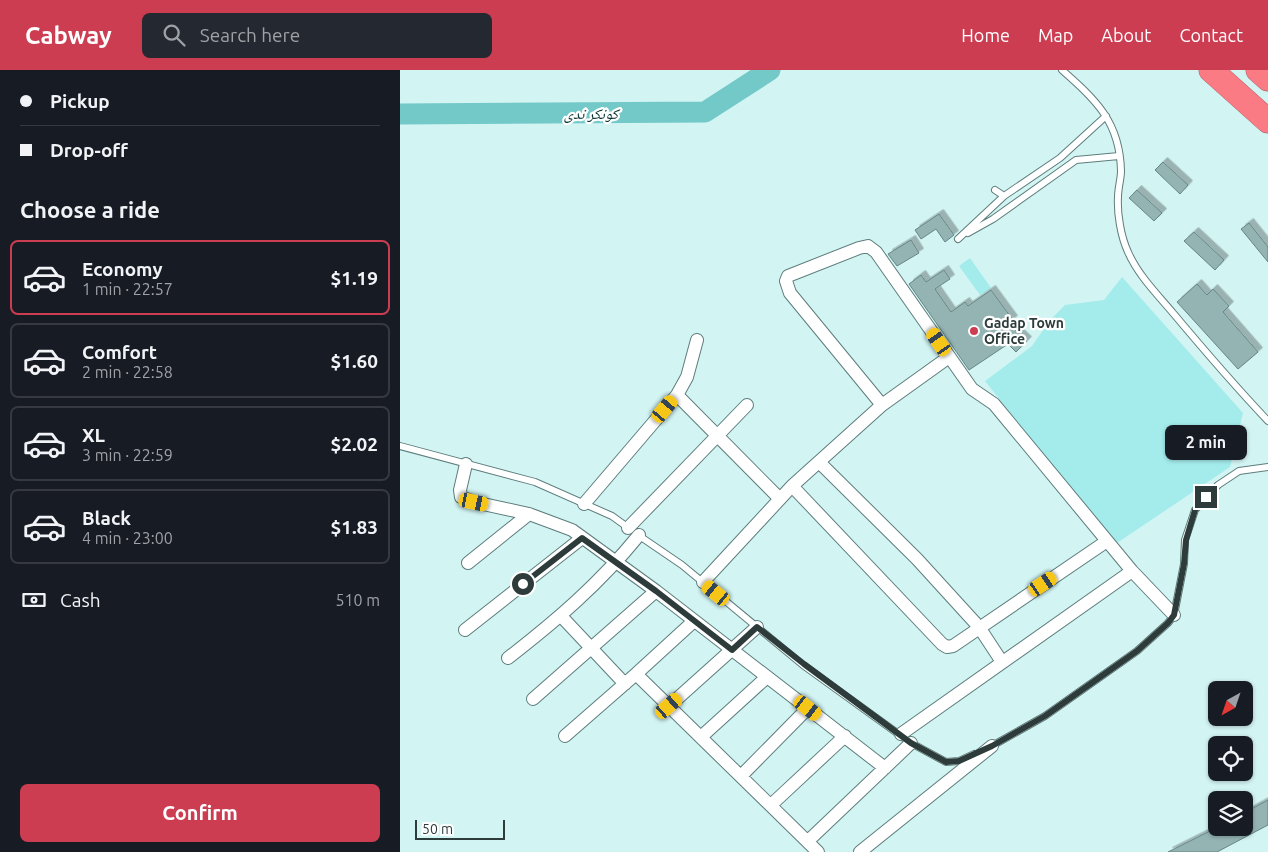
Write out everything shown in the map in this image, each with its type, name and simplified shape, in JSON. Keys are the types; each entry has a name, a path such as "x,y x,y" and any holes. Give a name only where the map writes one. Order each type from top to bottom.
{"highway":[{"path":"1211,70 1268,121"},
{"path":"1258,70 1268,79"}],"street":[{"path":"882,405 790,293 786,281 788,276 859,248 868,246 876,252 972,389 994,404 1132,571 1174,615"},
{"path":"584,504 677,395 687,377 697,340"},
{"path":"703,582 792,486 882,405 949,357"},
{"path":"677,395 780,499"},
{"path":"508,658 561,616 616,563 633,531 747,405"},
{"path":"819,462 917,560 980,627 1002,662"},
{"path":"466,464 460,490 461,497 474,502 529,514 572,530 656,591 885,768"},
{"path":"792,486 942,644 947,647 953,646 1107,541"},
{"path":"468,563 529,514"},
{"path":"465,630 582,538"},
{"path":"900,734 1132,571"},
{"path":"533,699 656,591"},
{"path":"561,616 624,684"},
{"path":"565,736 694,621"},
{"path":"669,706 757,627"},
{"path":"636,674 818,852"},
{"path":"701,737 767,677"},
{"path":"741,776 808,708"},
{"path":"771,805 845,736"},
{"path":"808,841 911,743"},
{"path":"860,852 992,746"}],"lane":[{"path":"1062,70 1102,108 1115,138 1121,172 1118,198 1120,225 1128,252 1140,273 1219,368 1268,421"},
{"path":"1106,116 1060,158 1004,196 958,239 993,219 1076,160 1119,156"},
{"path":"994,190 1004,196"},
{"path":"400,446 535,482 612,516 682,565 804,664 911,743 946,762 959,761 992,746 1045,716 1137,651 1168,623 1174,615 1184,564 1186,540 1195,510 1218,485 1240,471 1268,467"}],"shaded area":[{"path":"970,258 991,288 980,295 959,266"},
{"path":"1122,277 1243,413 1230,467 1117,543 1101,526 985,381 1032,346 1050,320 1065,305 1104,300"}],"building":[{"path":"1163,162 1188,185 1180,194 1155,170"},
{"path":"1137,190 1162,213 1154,221 1129,198"},
{"path":"939,214 954,235 945,242 936,229 921,239 915,230"},
{"path":"1249,223 1268,247 1268,262 1241,229"},
{"path":"1194,232 1224,260 1215,270 1184,241"},
{"path":"911,240 919,253 897,266 888,254"},
{"path":"944,270 950,279 935,289 951,312 965,302 968,306 991,290 1013,320 1008,323 1027,341 1016,352 1008,344 969,370 909,284 921,275 926,282"},
{"path":"1197,284 1207,295 1213,289 1229,306 1223,312 1258,352 1238,369 1177,302"},
{"path":"1268,800 1268,825 1253,833 1253,808"},
{"path":"1208,832 1208,836 1247,836 1217,852 1168,852"}],"waterway":[{"name":"کونکر ندی","path":"400,114 705,112 770,70"}],"place":[{"name":"Gadap Town Office","path":"974,331"}],"route":[{"path":"523,584 582,538 656,591 732,650 757,627 911,743 946,762 959,761 992,746 1045,716 1137,651 1168,623 1174,615 1184,564 1186,540 1195,510 1206,497"}]}
